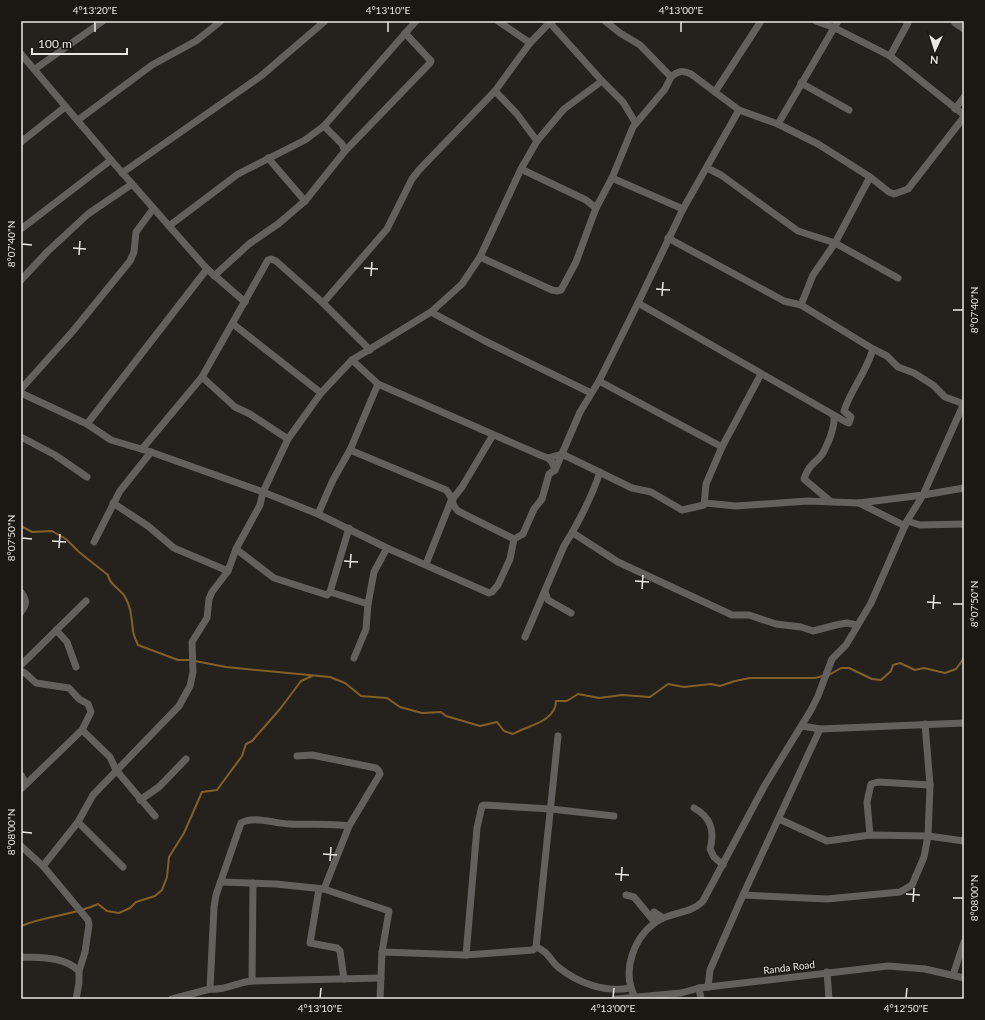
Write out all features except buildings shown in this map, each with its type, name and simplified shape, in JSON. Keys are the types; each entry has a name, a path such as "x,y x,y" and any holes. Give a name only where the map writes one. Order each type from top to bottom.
{"street":[{"path":"35,69 103,21"},
{"path":"78,120 152,65 196,41 221,21"},
{"path":"122,173 261,76 325,21"},
{"path":"169,226 238,174 305,140 324,126 416,21"},
{"path":"498,21 530,43"},
{"path":"605,21 620,33 640,45 671,77"},
{"path":"715,92 761,21"},
{"path":"480,257 557,292 561,290 576,262 596,208 612,178 635,122 661,94 671,77 684,70 739,110 778,124 818,144 870,177 889,192 894,194 908,189 964,116 890,56 835,28 816,21"},
{"path":"778,124 838,21"},
{"path":"890,56 909,21"},
{"path":"323,303 387,229 409,184 418,170 495,91 530,43 550,22 602,81 623,102 635,122"},
{"path":"956,23 964,29"},
{"path":"214,276 249,244 278,224 305,201 344,147 352,144 430,64 429,58 405,33"},
{"path":"22,58 35,69 65,107 78,120 153,209 207,269 245,302"},
{"path":"43,866 78,822 93,795 175,711 186,693 190,686 193,672 192,642 208,618 209,599 212,592 228,571 236,549 260,505 263,492 288,439 321,393 352,360 431,312 462,284 480,257 521,169 537,141 564,109 602,81"},
{"path":"801,83 849,110"},
{"path":"495,91 517,114 537,141"},
{"path":"955,109 964,97"},
{"path":"21,142 65,107"},
{"path":"21,393 87,424 111,440 151,452 263,492 318,514 387,548 426,564 478,589 492,592 498,585 510,559 514,540 525,530 534,509 542,499 549,474 555,470 580,412 599,381 638,303 668,238 739,110"},
{"path":"324,126 344,147"},
{"path":"268,158 305,201"},
{"path":"21,229 111,160"},
{"path":"707,168 721,176 798,232 835,243 898,278"},
{"path":"521,169 586,200 596,208"},
{"path":"801,305 813,275 835,243 870,177"},
{"path":"612,178 683,209"},
{"path":"21,280 47,252 88,214 132,184"},
{"path":"21,389 73,331 130,261 134,252 136,232 153,209"},
{"path":"635,998 630,988 628,978 632,955 645,933 655,922 663,918 694,909 699,905 723,864 765,785 802,726 818,696 832,659 846,645 882,580 906,523 923,495 964,403 945,397 933,385 914,373 898,367 887,356 801,305 784,301 668,238"},
{"path":"142,449 202,378 268,260 271,259 323,303 370,350"},
{"path":"87,424 207,269"},
{"path":"638,303 842,421 850,422 851,417 844,411 846,403 866,370 873,349"},
{"path":"431,312 484,341 591,393"},
{"path":"232,324 321,393"},
{"path":"352,360 378,384 548,458 552,462 555,470"},
{"path":"548,458 562,454 632,488 652,492 682,510 702,506 705,502 704,490 706,484 722,447 761,374"},
{"path":"202,378 235,407 250,414 288,439"},
{"path":"599,381 722,447"},
{"path":"318,514 333,480 350,450 378,384"},
{"path":"830,501 804,479 810,465 824,452 834,427 834,416"},
{"path":"426,564 451,501 462,487 493,435"},
{"path":"21,437 55,455 87,477"},
{"path":"350,450 446,490 450,495 454,507 466,516 514,540"},
{"path":"94,542 120,490 151,452"},
{"path":"525,637 564,546 590,502 600,472"},
{"path":"705,502 713,505 736,506 808,501 859,503 964,488"},
{"path":"113,503 148,526 174,548 228,571"},
{"path":"859,503 906,523 920,525 934,523 964,524"},
{"path":"330,592 349,528"},
{"path":"573,533 618,562 732,615 749,615 776,624 801,627 813,632 836,624 847,623 857,625"},
{"path":"354,658 366,629 368,604 374,572 387,548"},
{"path":"236,549 274,578 323,595 330,592 368,604"},
{"path":"21,592 26,601 26,606 21,612"},
{"path":"545,592 548,600 572,613"},
{"path":"21,665 86,601"},
{"path":"56,630 67,642 76,666"},
{"path":"21,672 25,673 36,683 69,688 79,699 88,704 91,712 82,730 24,786 21,775"},
{"path":"802,726 820,729 964,723"},
{"path":"743,895 827,899 900,892 912,885 924,857 928,836 930,785 925,724"},
{"path":"708,987 710,970 820,729"},
{"path":"82,730 110,757 116,770 155,816"},
{"path":"536,947 558,736"},
{"path":"297,756 312,755 376,768 379,770 380,774 349,826 321,889 310,943 337,948 340,951 344,979"},
{"path":"140,800 159,787 186,760"},
{"path":"870,835 867,802 871,784 878,782 930,785"},
{"path":"466,955 477,828 482,806 484,804 614,816"},
{"path":"694,808 700,811 706,818 713,831 710,849 714,857 723,864"},
{"path":"779,819 827,841 870,835 928,836 964,841"},
{"path":"210,990 216,895 222,882 241,823 245,820 288,824 330,823 349,826"},
{"path":"78,822 123,867"},
{"path":"21,846 43,866 88,920 89,925 85,952 79,970 79,984 76,999"},
{"path":"222,882 321,889 389,911 382,952 380,999"},
{"path":"252,981 253,883"},
{"path":"626,895 634,898 652,920 654,912 663,918"},
{"path":"953,975 964,942"},
{"path":"382,952 466,955 533,950 536,947"},
{"path":"536,947 545,951 557,966 571,976 597,988 620,990 630,988"},
{"path":"21,957 61,960 73,965 79,970"},
{"name":"Randa Road","path":"616,999 679,996 699,988 888,966 925,970 964,978"},
{"path":"827,972 829,999"},
{"path":"172,999 210,990 222,990 240,982 381,978"},
{"path":"699,988 700,998"}],"waterway":[{"path":"21,526 32,532 52,531 66,539 79,552 108,575 111,582 123,594 127,601 131,614 134,634 138,645 178,660 191,660"},
{"path":"829,675 841,668 849,668 872,679 881,680 891,671 893,665 900,663 915,670 924,668 945,673 956,669 964,658"},
{"path":"195,661 226,667 330,677 345,683 361,696 387,698 400,707 422,713 441,712 446,716 480,726 497,722 504,731 513,734 546,719 555,708 556,701 567,701 578,694 599,698 622,695 650,697 668,684 684,687 711,684 720,686 750,678 815,678 823,676"},
{"path":"21,926 31,922 79,911 98,904 107,911 119,913 130,908 136,902 155,896 162,890 167,877 169,857 184,833 202,792 217,790 242,756 246,744 252,741 280,709 301,681 312,676"}]}
